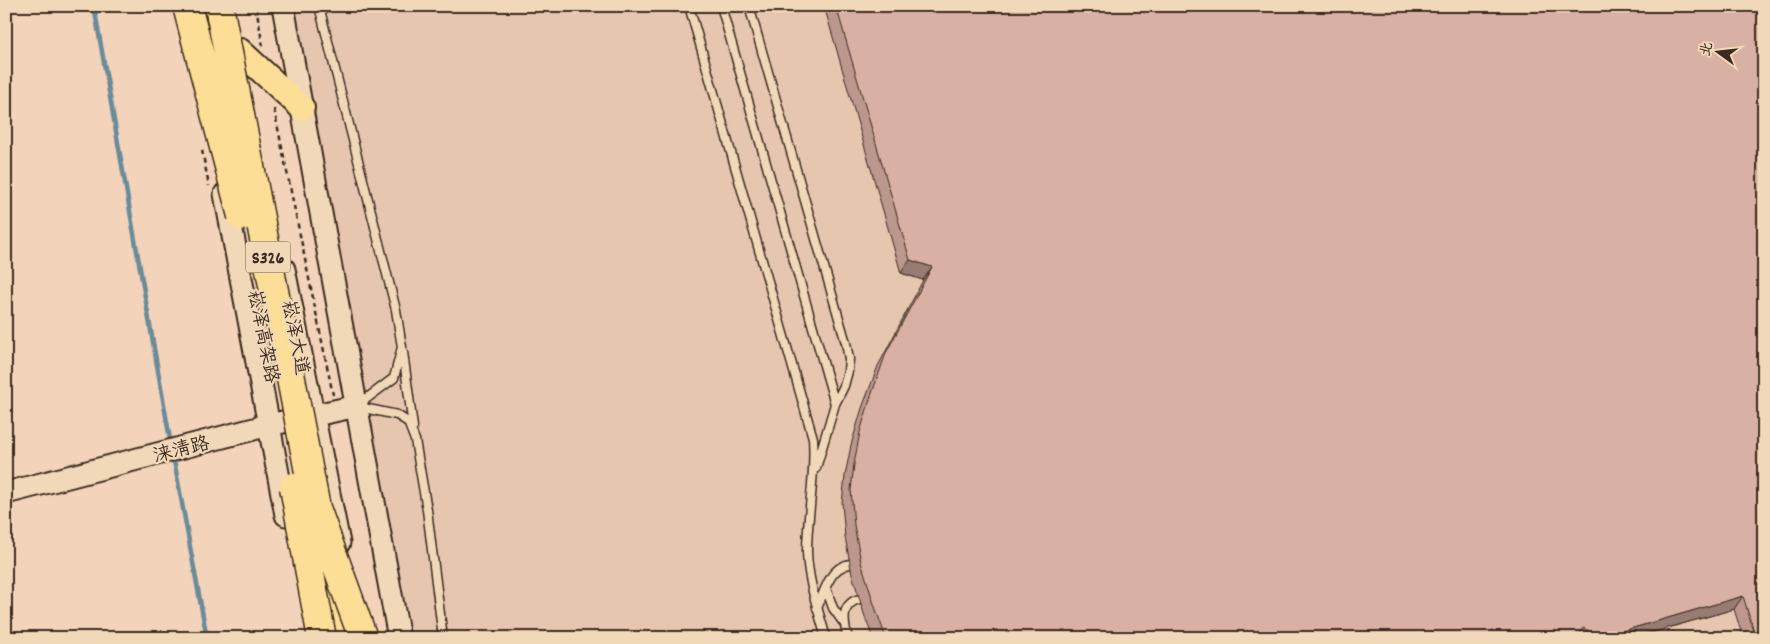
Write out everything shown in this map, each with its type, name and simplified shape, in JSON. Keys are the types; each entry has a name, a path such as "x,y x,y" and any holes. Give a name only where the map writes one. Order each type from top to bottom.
{"highway":[{"path":"188,6 242,216"},
{"name":"崧泽高架路","path":"200,6 322,638"},
{"name":"崧泽高架路","path":"219,6 340,638"},
{"path":"316,508 363,638"}],"main road":[{"path":"188,6 310,638"},
{"name":"崧泽大道","path":"232,6 357,638"},
{"path":"283,6 302,108 347,409 399,638"},
{"path":"240,51 302,108"},
{"name":"涞清路","path":"6,493 269,425 347,409"}],"lane":[{"path":"319,6 396,310 427,510 444,638"},
{"path":"689,6 813,438 814,453 807,553 810,584 826,638"},
{"path":"721,6 835,404"},
{"path":"748,6 846,343 849,359 844,386 835,404 811,489"},
{"path":"347,409 394,378 402,347"},
{"path":"347,409 397,415 408,422 415,440"},
{"path":"818,608 830,575 841,567 853,562 862,553"},
{"path":"853,562 869,564"},
{"path":"826,588 833,608 844,622"},
{"path":"848,638 844,622 845,611 851,603 859,598 868,598 878,602"}],"path":[{"path":"256,6 268,76"},
{"path":"274,105 347,409"},
{"path":"1737,638 1746,635"}],"shaded area":[{"path":"293,6 1764,6 1764,638 409,638 357,343"}],"building":[{"path":"836,6 1764,6 1764,638 1756,638 1743,596 1602,637 1583,628 1577,638 886,638 861,562 854,525 851,490 854,464 860,432 886,353 932,267 910,260"}],"waterway":[{"path":"94,6 171,445"},
{"path":"173,455 207,638"}]}
